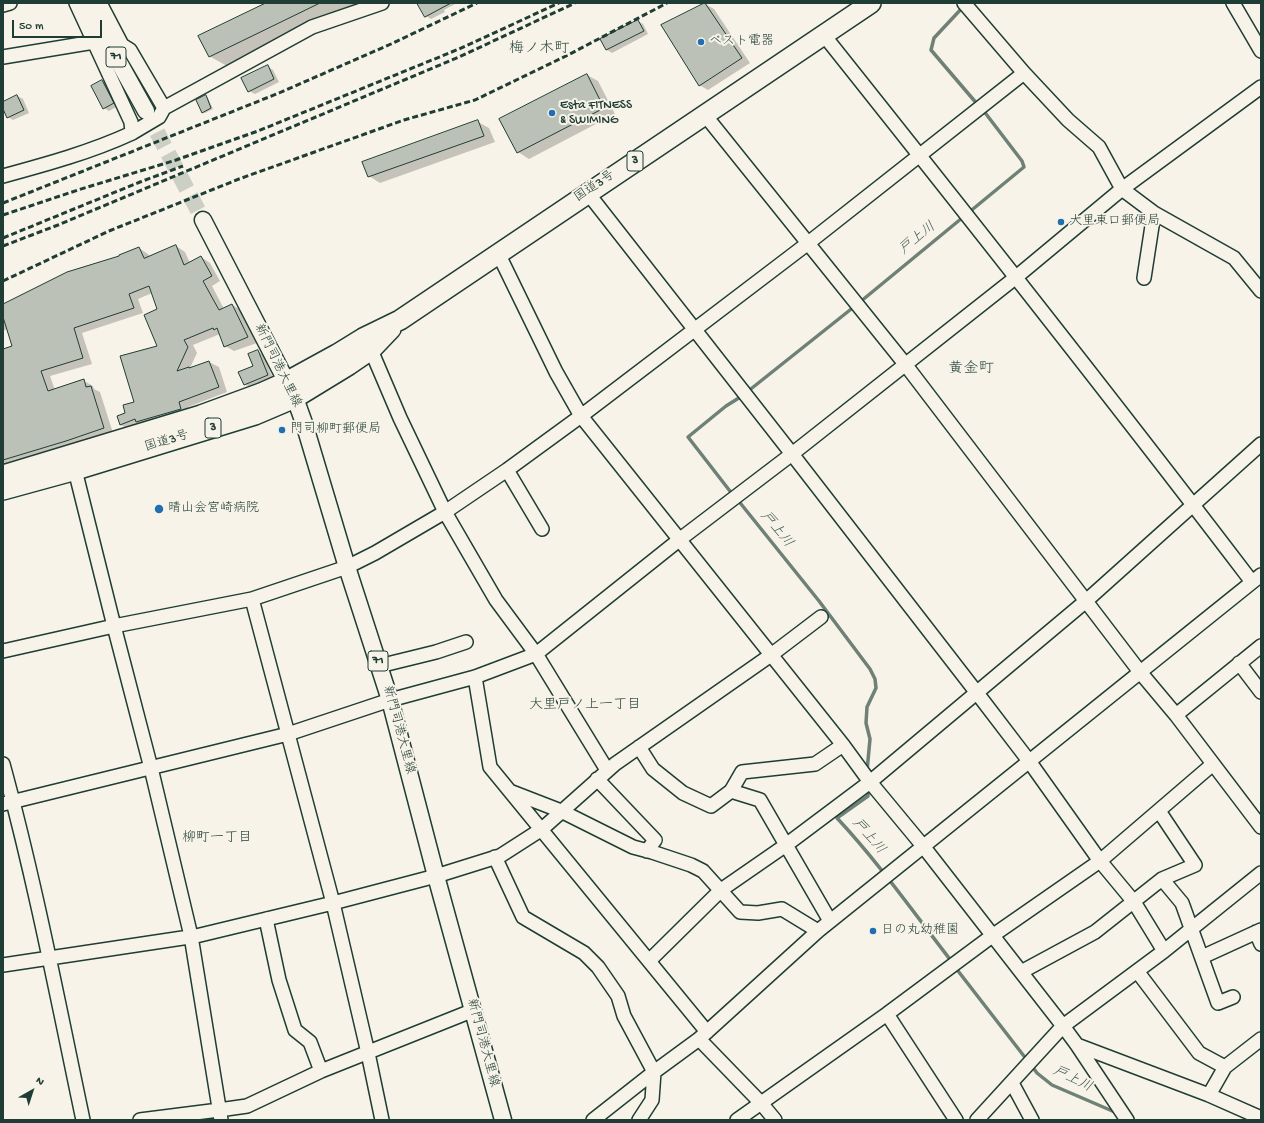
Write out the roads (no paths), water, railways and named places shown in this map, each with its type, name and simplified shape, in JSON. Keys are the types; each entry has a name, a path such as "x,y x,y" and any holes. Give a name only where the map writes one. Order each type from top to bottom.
{"highway":[{"name":"国道3号","path":"3,475 74,462 255,415 337,354 363,338 400,320 587,192 871,3"},
{"name":"国道3号","path":"290,390 349,365 371,350 400,320"},
{"name":"国道3号","path":"3,490 74,462"}],"main road":[{"name":"71","path":"86,3 146,111"},
{"name":"新門司港大里線","path":"203,220 290,390 304,423 347,567 390,700 436,876 503,1120"}],"street":[{"path":"3,5 10,3"},
{"path":"76,3 131,122 132,133"},
{"path":"100,3 122,45 130,50 164,108"},
{"path":"3,176 103,146 132,133 159,117 164,108 312,26 382,3"},
{"path":"964,3 1024,73 1068,120 1099,147 1122,189 1154,213 1234,258 1261,291"},
{"path":"1233,3 1261,50"},
{"path":"593,1120 703,1036 830,921 1256,579 1193,505 823,34"},
{"path":"3,57 94,42"},
{"path":"3,651 114,626 252,599 347,567 375,553 445,512 507,470 581,416 807,244 1024,73"},
{"path":"8,803 288,734 390,700 475,677 536,654 1015,278 1122,189 1261,87"},
{"path":"705,114 807,244 905,364 1140,672 1176,715 1261,827"},
{"path":"587,192 977,693 1100,861 1134,902 1164,951"},
{"path":"1144,278 1154,213"},
{"path":"498,253 556,372 581,416 843,745 870,782 923,846 1078,1045 1127,1120"},
{"path":"371,350 400,418 445,512 496,600 536,654 607,770"},
{"path":"649,961 721,890 786,845 870,782 1086,601 1261,444"},
{"path":"74,462 114,626 151,768 191,936 220,1115"},
{"path":"507,470 542,529"},
{"path":"252,599 333,903 382,1120"},
{"path":"3,965 191,936 333,903 436,876 495,857 515,847 542,829 607,770 821,617"},
{"path":"379,666 436,652 466,642"},
{"path":"1176,715 1261,646"},
{"path":"1239,663 1261,692"},
{"path":"475,677 490,767 649,961 703,1036 762,1102 775,1120"},
{"path":"640,747 653,770 683,794 711,806 731,791 742,772 815,764 843,745"},
{"path":"3,764 8,803 48,957 83,1120"},
{"path":"737,1120 887,1014 992,936 1100,861 1213,764"},
{"path":"597,779 655,840 647,851"},
{"path":"731,791 760,800 830,921"},
{"path":"510,792 561,811 633,847 691,865 703,871 740,912 758,913 782,909 818,931"},
{"path":"1021,972 1096,932 1162,879 1195,865 1159,811"},
{"path":"495,857 523,916 584,953 598,967 618,996 624,1016 654,1072 652,1100 639,1120"},
{"path":"977,1120 1063,1026 1164,951 1261,873"},
{"path":"1162,879 1182,902 1218,1003 1233,996"},
{"path":"266,919 279,980 296,1030 310,1042 321,1071"},
{"path":"1202,957 1259,931 1261,944"},
{"path":"1137,971 1199,1053 1225,1067"},
{"path":"140,1120 220,1115 247,1106 321,1071 474,1010"},
{"path":"887,1014 956,1120"},
{"path":"1209,1095 1225,1067 1261,1040"},
{"path":"1078,1045 1209,1095 1261,1118"},
{"path":"1012,1083 1032,1120"}],"waterway":[{"name":"戸上川","path":"963,7 934,38 931,50 978,105"},
{"name":"戸上川","path":"860,302 1024,167 1022,161 983,110"},
{"name":"戸上川","path":"747,392 855,306"},
{"name":"戸上川","path":"733,495 688,437 726,406 742,396"},
{"name":"戸上川","path":"737,499 819,601 870,669 875,679 876,688 867,707 866,723 870,739 867,771"},
{"name":"戸上川","path":"868,789 868,796 837,818 882,870 952,962"},
{"name":"戸上川","path":"955,967 1027,1060"},
{"name":"戸上川","path":"1031,1065 1037,1073 1052,1085 1117,1113"}],"tunnel":[{"path":"146,111 203,220"}],"railway":[{"path":"3,203 279,93 391,44 477,3"},
{"path":"3,215 176,160 258,131 459,49 559,3"},
{"path":"3,246 58,225 459,57 575,3"},
{"path":"3,281 109,231 239,179 404,120 475,100 568,55 667,3"},
{"path":"3,238 183,166"}],"place":[{"name":"ベスト電器","path":"701,42"},
{"name":"Esta FITNESS & SWIMING","path":"552,113"},
{"name":"大里東口郵便局","path":"1061,222"},
{"name":"門司柳町郵便局","path":"282,430"},
{"name":"晴山会宮崎病院","path":"159,509"},
{"name":"日の丸幼稚園","path":"873,931"}],"district":[{"name":"梅ノ木町","path":"539,50"},
{"name":"黄金町","path":"971,370"},
{"name":"大里戸ノ上一丁目","path":"585,706"},
{"name":"柳町一丁目","path":"217,839"}]}
